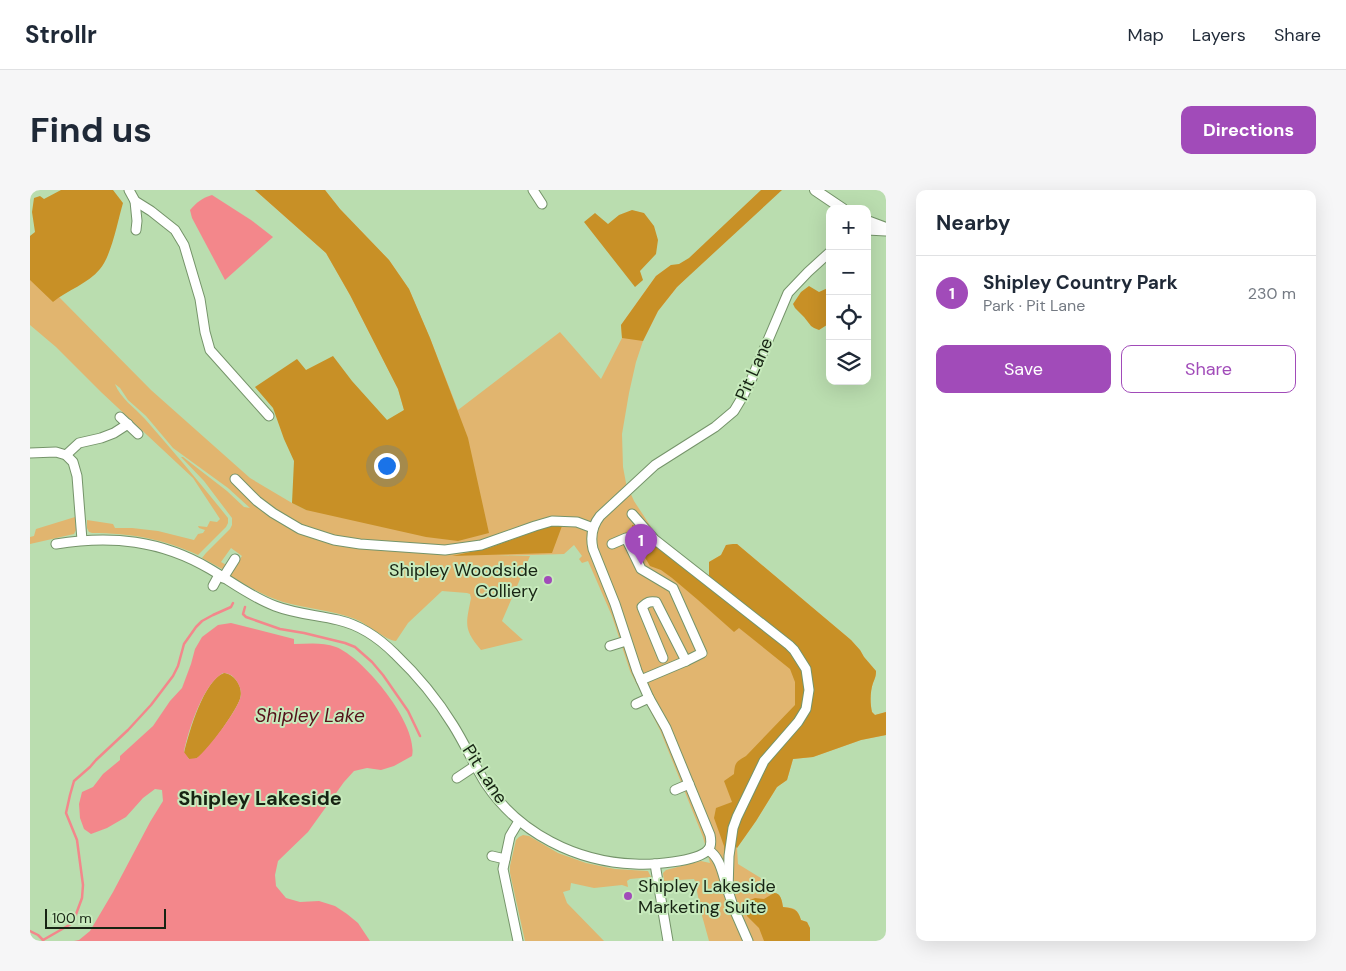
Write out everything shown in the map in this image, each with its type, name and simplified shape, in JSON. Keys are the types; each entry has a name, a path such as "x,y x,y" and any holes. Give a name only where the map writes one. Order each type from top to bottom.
{"main road":[{"path":"815,190 837,205"},
{"path":"871,223 886,230"}],"street":[{"path":"533,190 542,204"},
{"path":"132,194 137,220 136,230"},
{"path":"132,194 175,230 181,238 187,252 200,299 210,350 269,416"},
{"path":"871,230 886,230"},
{"name":"Pit Lane","path":"593,528 600,516 649,469 715,427 734,411 746,390 788,293 800,279 826,256"},
{"path":"120,417 138,434"},
{"path":"66,456 79,442 114,433 128,424"},
{"path":"30,453 56,452 66,456 73,462 76,470 82,540"},
{"path":"235,479 272,513 300,529 334,540 360,544 445,550 463,549 481,545 545,523 558,521 578,522 593,528 592,548 615,604 626,641 641,680 666,728 710,835 711,843 708,850 717,858 734,909 748,941"},
{"path":"632,514 654,539 794,650 806,669 808,690 805,712 764,761 737,818 729,856 728,891"},
{"path":"612,544 626,538 641,568 673,588 702,653 641,680"},
{"name":"Pit Lane","path":"56,544 82,540 120,540 155,546 184,556 222,577 244,592 272,605 286,610 342,621 376,637 395,654 433,695 454,726 475,766 494,794 519,821 556,844 585,856 628,864 655,864 684,860 700,855 708,850"},
{"path":"213,586 235,559"},
{"path":"662,658 642,607 652,601 656,602 686,661"},
{"path":"610,646 626,641"},
{"path":"636,704 650,698"},
{"path":"457,778 475,766"},
{"path":"675,790 689,784"},
{"path":"518,941 503,869 510,836 519,821"},
{"path":"492,856 505,859"},
{"path":"655,864 667,941"}],"shaded area":[{"path":"61,190 113,190 123,203 108,256 100,269 90,279 53,302 30,280 30,236 35,232 32,212 34,198 40,196 44,199"},
{"path":"255,190 325,190 340,209 389,260 409,289 458,410 560,332 601,379 622,338 621,325 656,276 671,265 685,279 658,311 643,341 636,362 622,434 623,467 626,483 634,501 657,536 709,579 709,562 721,555 726,545 737,544 851,640 860,650 876,671 871,694 872,712 875,715 886,712 886,735 861,740 813,757 793,759 787,780 777,787 737,848 738,864 769,883 773,893 778,894 781,898 783,907 795,909 801,920 807,922 810,928 810,941 709,941 694,879 664,881 663,873 666,870 701,861 710,863 703,837 660,730 630,671 612,616 588,561 582,563 579,559 582,556 574,545 564,554 496,556 530,556 502,621 523,640 481,650 471,637 467,626 471,598 470,594 467,593 442,591 408,623 396,641 387,638 360,621 346,616 276,600 231,576 230,573 242,556 231,548 221,562 228,566 224,570 202,558 230,529 232,518 204,481 181,457 227,491 244,507 250,508 228,488 173,448 115,384 124,398 145,419 218,505 228,518 228,523 198,555 185,549 146,538 89,532 87,520 113,524 115,528 158,531 194,540 198,534 203,533 205,530 198,526 207,527 210,521 217,522 220,519 193,478 56,347 30,325 30,265 151,390 250,478 306,510 404,410 398,389 350,295 326,253"},
{"path":"255,190 325,190 340,209 389,260 409,289 468,438 489,533 458,541 426,537 306,510 292,503 294,461 273,408 255,387 297,359 306,370 333,356 352,381 387,420 404,410 398,389 350,295 326,253"},
{"path":"761,190 782,190 677,287 658,311 643,341 622,338 621,325 656,276 671,265 679,264 689,258"},
{"path":"632,210 644,213 654,226 658,240 656,254 640,271 643,280 635,287 584,222 595,213 608,224 619,215"},
{"path":"809,286 819,292 826,289 826,326 819,330 811,326 793,304 801,292"},
{"path":"75,517 76,530 74,534 30,544 30,537 34,536 36,529"},
{"path":"552,525 562,526 552,553 452,556 489,548"},
{"path":"632,525 637,526 686,570 788,647 804,670 806,706 765,758 726,853 714,818 716,808 732,802 724,781 734,774 738,761 746,756 795,705 795,682 790,669 739,628 734,632 672,578 661,570 650,566 636,541"},
{"path":"737,544 851,640 860,650 876,671 871,694 872,712 875,715 886,712 886,735 861,740 813,757 793,759 787,780 777,787 737,848 733,844 736,828 765,767 807,715 806,664 709,579 709,562 721,555 726,545"},
{"path":"224,673 232,676 238,682 241,690 240,699 227,722 202,755 196,759 189,759 184,753 198,708 210,686"},
{"path":"523,835 529,836 558,853 586,863 615,869 648,871 651,877 630,879 627,881 628,887 622,885 594,888 571,883 570,890 563,892 567,903 604,941 525,941 510,873 516,840"},
{"path":"774,893 780,896 783,907 795,910 801,920 807,922 810,928 810,941 764,941 759,928 747,916 747,904 750,900 755,898 764,899"}],"water":[{"path":"212,195 251,220 273,237 225,280 192,218 190,210 205,197"},
{"name":"Shipley Lake","path":"231,623 294,639 294,644 320,644 336,647 361,664 374,678 387,694 407,727 412,743 412,756 394,766 381,770 367,768 354,771 308,832 278,861 275,875 276,886 286,898 300,902 319,901 335,906 358,923 370,941 74,941 79,940 90,931 163,801 162,790 155,789 143,798 126,817 107,828 91,834 84,829 80,818 79,804 82,792 93,787 103,774 120,760 120,756 153,726 170,701 182,688 195,649 202,637 218,625","holes":["223,673 229,674 238,683 241,692 240,700 230,718 208,746 197,758 189,759 184,752 198,709 209,687"]}],"waterway":[{"path":"43,940 71,924 82,898 83,885 77,840 66,813 74,781 128,730 151,705 173,676 184,644 196,627 202,621 231,607 233,603"},
{"path":"245,607 243,614 246,617 280,629 304,633 355,647 383,675 408,711 420,736"},
{"path":"30,931 43,940"}],"place":[{"name":"Shipley Country Park","path":"641,565"},
{"name":"Shipley Woodside Colliery","path":"548,580"},
{"name":"Shipley Lakeside Marketing Suite","path":"628,896"}],"district":[{"name":"Shipley Lakeside","path":"260,798"}]}
